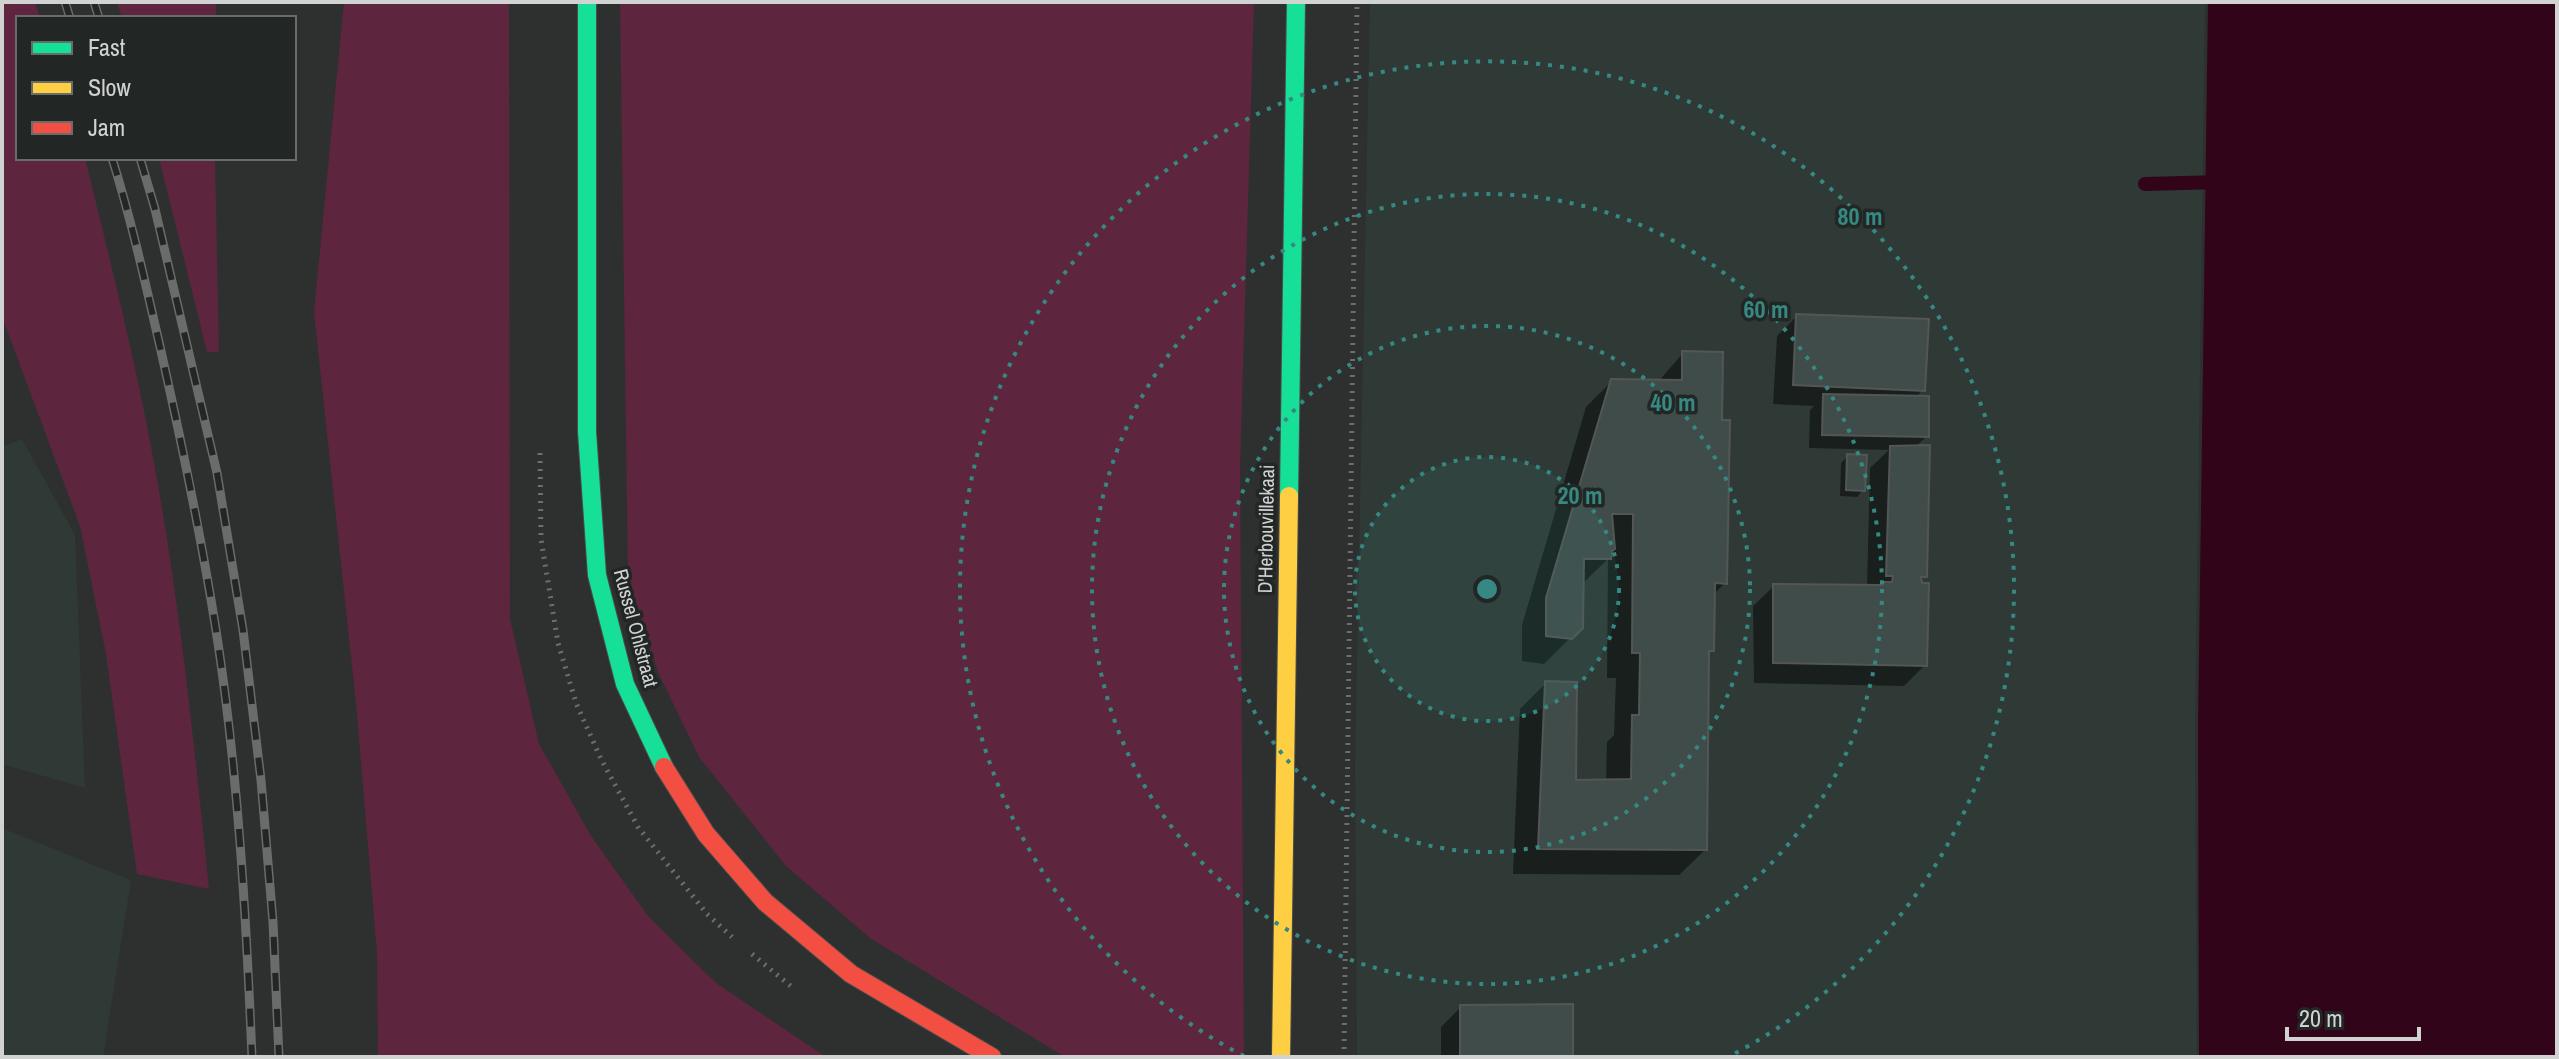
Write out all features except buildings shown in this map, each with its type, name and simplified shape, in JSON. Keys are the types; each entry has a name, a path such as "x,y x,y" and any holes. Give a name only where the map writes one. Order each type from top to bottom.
{"street":[{"name":"Russel Ohlstraat","path":"587,2 587,432 597,575 625,684 666,771 706,834 765,902 851,974 992,1057"},
{"name":"D'Herbouvillekaai","path":"1281,1057 1296,2"}],"path":[{"path":"1344,1057 1357,2"}],"shaded area":[{"path":"2,2 35,2 39,16 16,16 16,160 85,160 124,318 166,530 193,735 209,889 137,874 106,654 80,526 2,317"},
{"path":"117,2 216,2 216,16 121,16"},
{"path":"344,2 509,2 510,619 539,744 591,836 648,916 716,983 826,1057 378,1057 377,953 356,703 314,312"},
{"path":"620,2 1254,2 1240,469 1244,1057 1065,1057 870,938 786,866 699,757 658,672 628,577"},
{"path":"1370,2 2205,2 2195,728 2197,1057 1357,1057 1355,763"},
{"path":"2208,2 2557,2 2557,1057 2199,1057 2198,727"},
{"path":"159,160 215,160 219,352 207,352"},
{"path":"22,439 75,535 85,788 2,764 2,447"},
{"path":"2,828 131,880 103,1057 2,1057"}],"waterway":[{"path":"2145,184 2221,182"}],"railway":[{"path":"65,2 69,16"},
{"path":"94,2 98,16"},
{"path":"113,160 169,386 216,630 240,843 252,1057"},
{"path":"141,160 217,473 243,630 261,780 273,922 279,1057"}],"traffic: fast":[{"path":"587,2 587,432 597,575 625,684 664,767"},
{"path":"1289,496 1296,2"}],"traffic: slow":[{"path":"1281,1057 1289,496"}],"traffic: jam":[{"path":"664,767 706,834 765,902 851,974 992,1057"}]}
